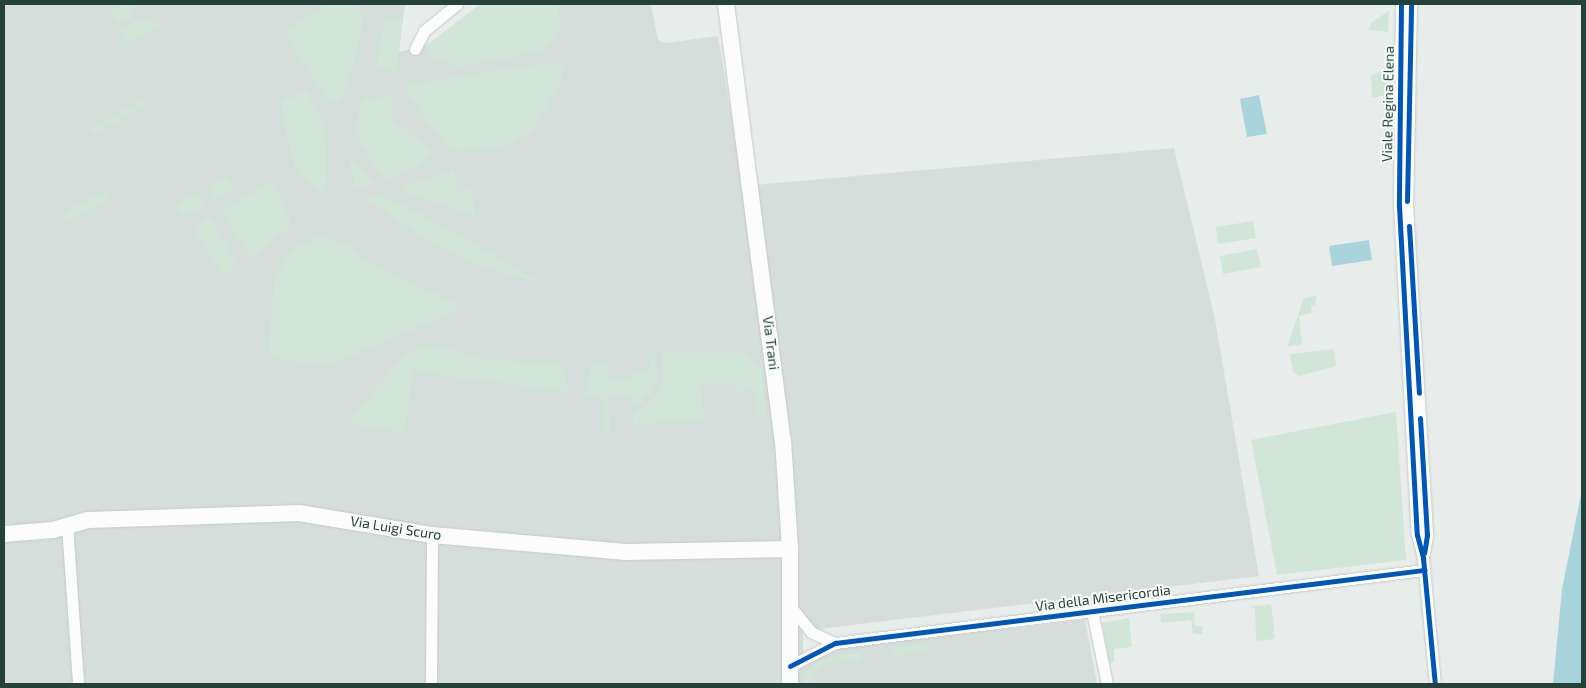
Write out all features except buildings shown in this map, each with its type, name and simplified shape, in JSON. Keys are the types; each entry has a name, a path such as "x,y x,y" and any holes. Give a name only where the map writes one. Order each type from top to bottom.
{"main road":[{"name":"Via Trani","path":"726,4 782,431 790,549 790,684"},
{"name":"Via Luigi Scuro","path":"4,534 38,532 89,520 299,512 432,535 625,552 790,549"}],"street":[{"path":"415,48 424,31 457,4"},
{"name":"Viale Regina Elena","path":"1401,4 1403,205 1413,369 1427,535 1423,558 1435,684"},
{"name":"Viale Regina Elena","path":"1403,205 1411,4"},
{"path":"67,525 78,684"},
{"path":"431,684 432,535"},
{"name":"Via della Misericordia","path":"790,666 834,643 1424,570"},
{"path":"789,604 811,632 834,643"},
{"path":"1092,611 1107,684"}],"shaded area":[{"path":"4,4 405,4 399,52 431,44 480,4 651,4 658,40 665,43 718,36 743,186 1174,148 1215,319 1259,576 803,631 803,667 829,649 1085,620 1097,684 4,684"}],"green space":[{"path":"124,4 130,4 136,13 117,24 110,12"},
{"path":"328,4 357,4 363,21 355,58 342,99 332,103 326,99 284,31"},
{"path":"480,4 558,4 560,27 555,39 547,47 516,57 456,66 431,57 427,45"},
{"path":"1389,11 1388,32 1369,30 1372,22"},
{"path":"385,18 403,18 396,72 376,68"},
{"path":"137,20 162,24 127,44 120,30"},
{"path":"554,62 563,68 561,83 532,130 514,144 457,151 447,147 408,95 406,86 412,84"},
{"path":"1387,69 1387,95 1372,98 1371,75"},
{"path":"306,91 324,124 327,182 320,189 300,175 295,167 281,108 284,101"},
{"path":"393,95 391,119 434,152 420,166 386,179 360,144 355,125 364,100"},
{"path":"144,100 147,105 92,134 89,129"},
{"path":"348,154 373,184 356,187"},
{"path":"454,169 456,192 472,190 475,216 404,191 403,187"},
{"path":"226,177 233,189 216,199 209,187"},
{"path":"272,182 291,221 288,228 250,257 223,213 224,209"},
{"path":"103,192 109,193 107,200 70,220 62,220 66,212"},
{"path":"198,192 204,205 189,214 180,212 177,205"},
{"path":"382,196 422,215 544,284 480,265 416,233 366,197"},
{"path":"210,217 237,264 223,276 194,228"},
{"path":"1253,221 1256,238 1218,244 1216,227"},
{"path":"319,236 342,242 363,259 457,305 458,309 331,365 273,358 269,349 274,280 291,251"},
{"path":"1257,249 1261,267 1223,274 1220,256"},
{"path":"1317,296 1315,305 1311,306 1312,313 1299,316 1302,344 1287,347 1304,298"},
{"path":"420,346 463,352 481,360 560,363 570,392 413,371 404,433 354,425 351,417 404,357"},
{"path":"1334,349 1336,366 1299,376 1293,372 1290,354"},
{"path":"740,351 762,370 766,416 756,418 755,390 738,391 738,388 744,387 744,383 700,385 704,420 633,424 633,414 650,403 663,384 662,352"},
{"path":"650,360 655,360 657,376 650,393 637,404 631,404 630,396 608,396 610,434 604,434 603,397 586,394 592,363 605,365 610,381 634,380 634,372 650,371"},
{"path":"1396,412 1406,560 1277,575 1251,440"},
{"path":"1271,604 1275,639 1256,641 1255,608 1248,607"},
{"path":"1194,612 1195,626 1203,626 1203,634 1193,634 1191,620 1161,623 1160,614"},
{"path":"1129,618 1132,647 1114,649 1114,662 1110,663 1102,623"},
{"path":"925,644 927,652 893,656 892,648"},
{"path":"860,652 861,660 823,665 809,684 803,684 807,671 821,660"}],"water":[{"path":"1259,95 1267,134 1247,137 1240,99"},
{"path":"1369,240 1372,260 1332,266 1329,246"},
{"path":"1582,490 1582,684 1553,684 1562,589"}],"cycle path":[{"path":"1401,4 1399,206 1417,535 1423,558 1435,684"},
{"path":"1407,201 1411,4"},
{"path":"1409,226 1419,393"},
{"path":"1420,418 1427,535 1424,553"},
{"path":"790,666 835,643 1424,570"}]}
